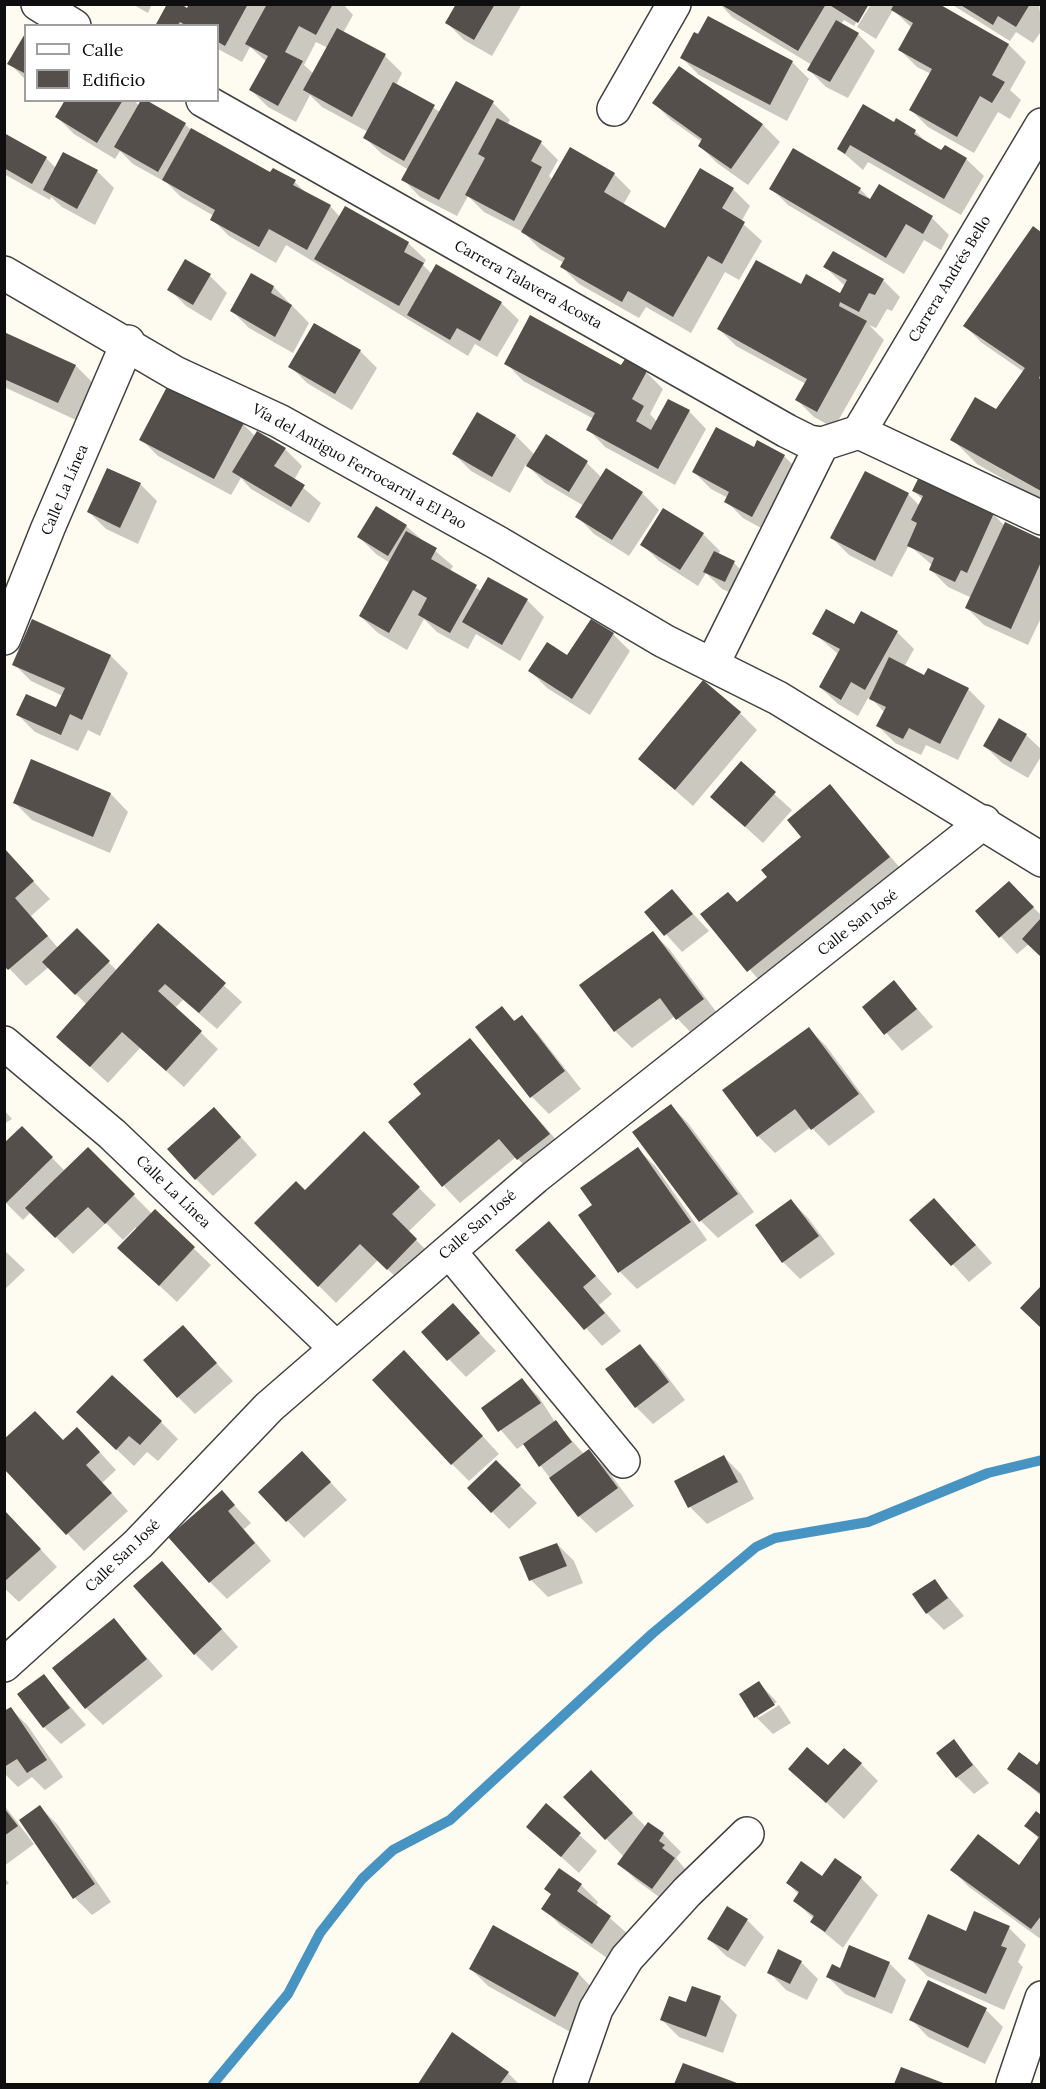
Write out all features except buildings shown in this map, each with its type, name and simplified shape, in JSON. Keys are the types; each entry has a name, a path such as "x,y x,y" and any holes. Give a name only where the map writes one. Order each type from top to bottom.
{"street":[{"path":"38,4 71,24"},
{"path":"614,109 674,4"},
{"name":"Carrera Talavera Acosta","path":"207,102 787,431 809,442 822,444"},
{"name":"Carrera Andrés Bello","path":"860,432 1041,125"},
{"name":"Vía del Antiguo Ferrocarril a El Pao","path":"4,273 128,342 175,373 319,443 498,543 664,641 778,698 1039,855"},
{"name":"Calle La Línea","path":"4,638 48,528 128,342"},
{"path":"712,665 822,444 860,432 1041,518"},
{"name":"Calle San José","path":"4,1665 138,1544 261,1414 544,1169 984,822"},
{"name":"Calle La Línea","path":"4,1043 112,1134 336,1348"},
{"path":"449,1251 623,1461"},
{"path":"570,2085 596,2009 627,1958 687,1892 747,1834"},
{"path":"1013,2085 1041,1998"}],"waterway":[{"path":"213,2084 288,1994 320,1933 362,1879 393,1850 450,1820 653,1633 756,1547 775,1538 868,1522 988,1473 1042,1460"}]}
